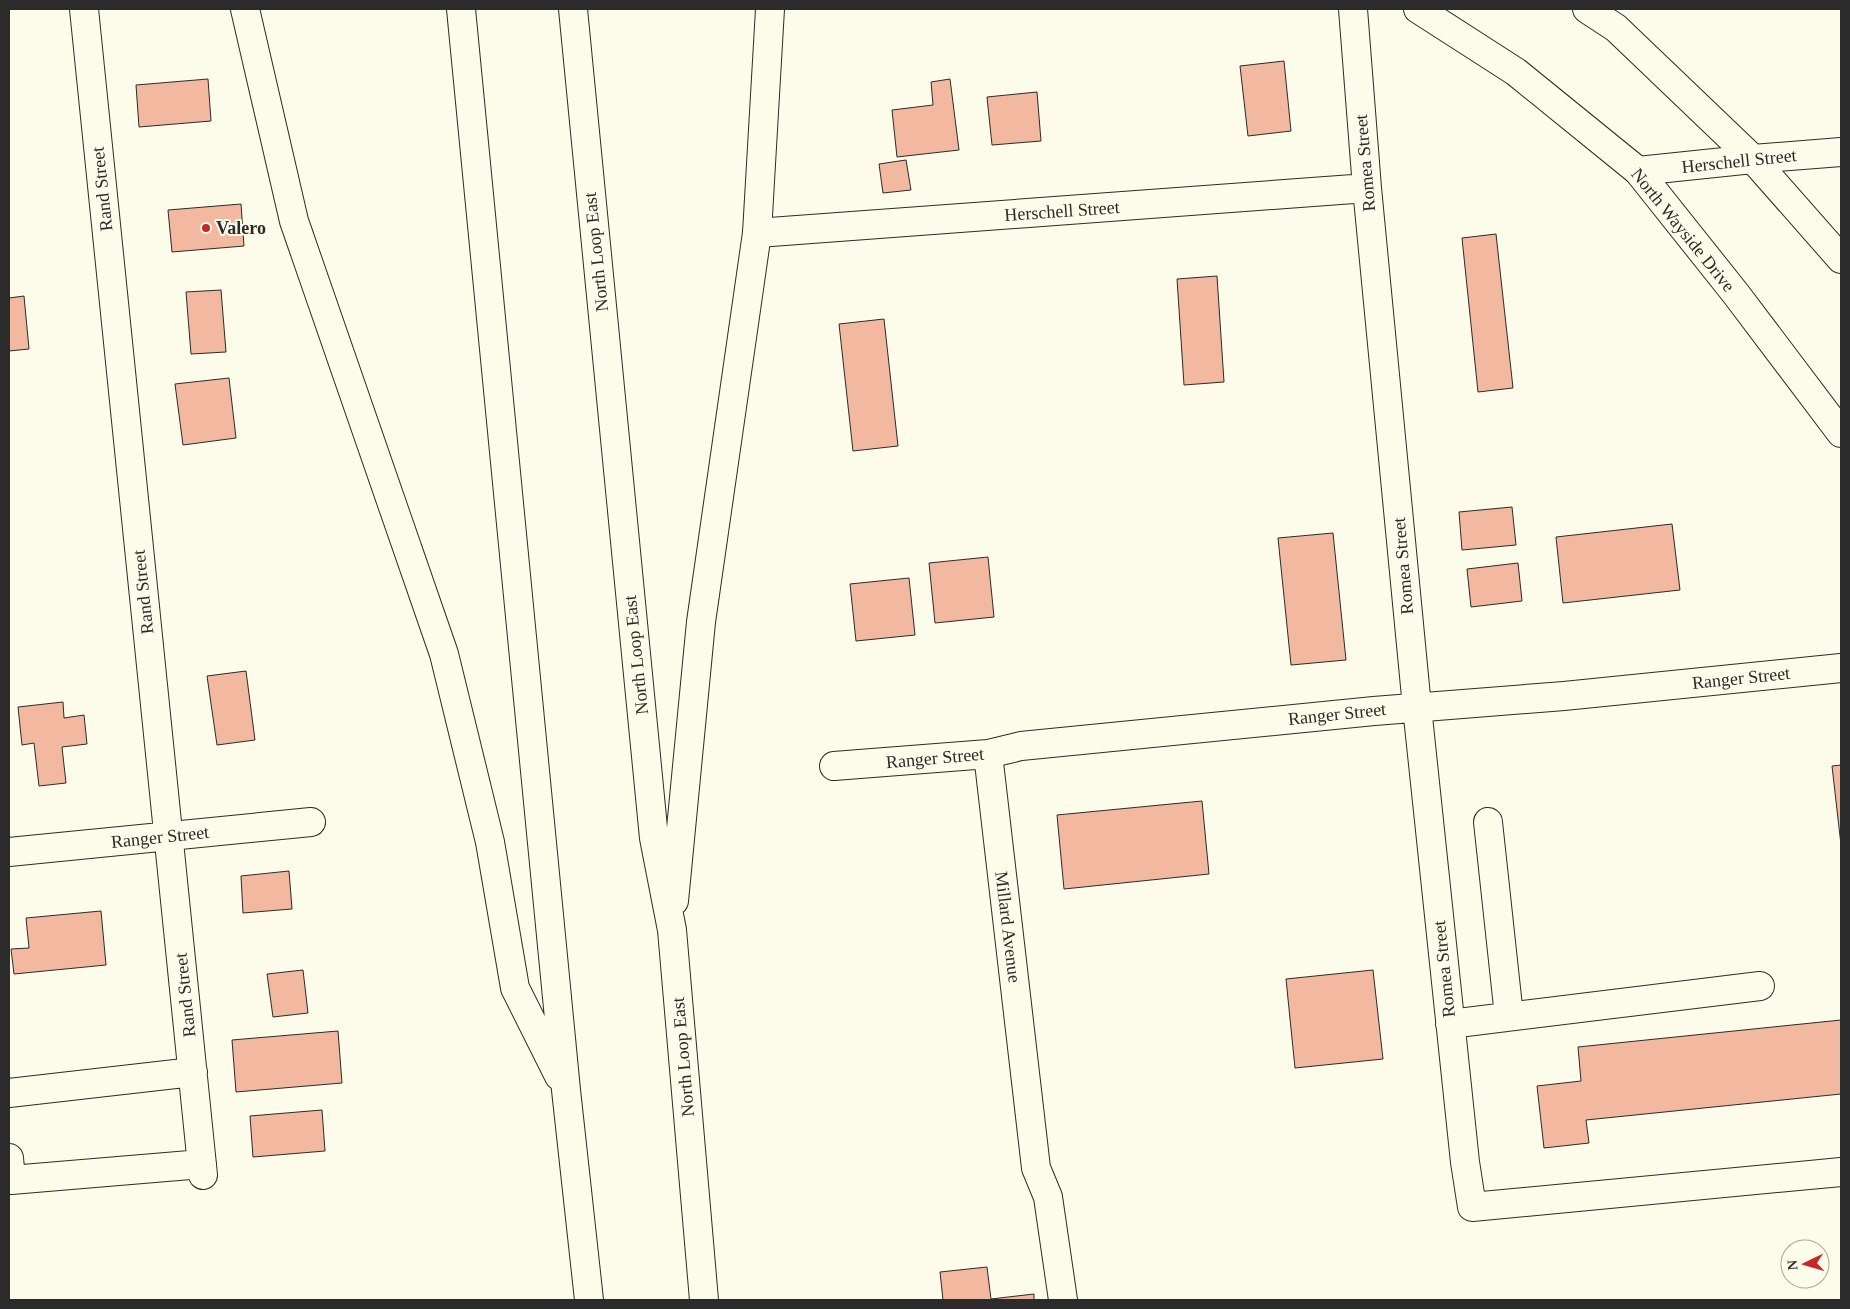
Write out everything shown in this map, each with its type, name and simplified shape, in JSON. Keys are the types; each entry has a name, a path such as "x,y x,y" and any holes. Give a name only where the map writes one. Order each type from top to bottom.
{"main road":[{"name":"Rand Street","path":"9,1158 12,1180 203,1169 84,9"},
{"path":"245,9 294,221 444,654 490,842 515,988 566,1090"},
{"path":"461,9 566,1090 589,1300"},
{"name":"North Loop East","path":"572,9 654,838 672,930 704,1300"},
{"path":"672,930 701,622 757,233 770,9"},
{"name":"Romea Street","path":"1353,9 1367,188 1417,707 1450,1024 1472,1207 1841,1172"},
{"name":"North Wayside Drive","path":"1418,9 1516,72 1638,171 1736,294 1841,433"},
{"path":"1587,9 1616,28 1753,159 1841,259"},
{"name":"Herschell Street","path":"1638,171 1841,152"},
{"name":"Herschell Street","path":"757,233 1367,188"},
{"name":"Ranger Street","path":"834,766 988,754 1021,746 1417,707 1564,696 1841,668"},
{"name":"Millard Avenue","path":"988,754 1036,1168 1048,1197 1063,1300"},
{"name":"Ranger Street","path":"9,852 311,822"},
{"path":"1488,822 1509,1016"},
{"path":"1450,1024 1760,986"},
{"path":"9,1093 193,1072"}],"building":[{"path":"1284,61 1291,131 1248,136 1240,66"},
{"path":"208,79 211,121 139,127 136,85"},
{"path":"950,79 959,150 897,157 892,110 933,105 931,82"},
{"path":"1037,92 1041,141 992,145 987,97"},
{"path":"906,160 911,190 883,193 879,164"},
{"name":"Valero","path":"241,204 244,246 172,252 168,210"},
{"path":"1496,234 1513,388 1478,392 1462,238"},
{"path":"1217,276 1224,382 1184,385 1177,279"},
{"path":"221,290 226,352 191,354 186,292"},
{"path":"24,296 29,349 9,351 9,298"},
{"path":"884,319 898,446 853,451 839,324"},
{"path":"229,378 236,438 183,445 175,384"},
{"path":"1512,507 1516,545 1462,550 1459,512"},
{"path":"1672,524 1680,590 1563,603 1556,537"},
{"path":"1333,533 1346,660 1291,665 1278,538"},
{"path":"988,557 994,617 935,623 929,563"},
{"path":"1518,563 1522,601 1471,607 1467,569"},
{"path":"909,578 915,635 856,641 850,584"},
{"path":"246,671 255,740 217,745 207,676"},
{"path":"63,702 64,718 84,715 87,744 62,747 66,783 39,786 34,743 22,745 18,707"},
{"path":"1841,765 1841,845 1832,766"},
{"path":"1202,801 1209,874 1064,889 1057,815"},
{"path":"289,871 292,909 243,913 241,876"},
{"path":"101,911 106,965 14,974 11,949 29,948 26,918"},
{"path":"303,970 308,1013 273,1017 267,974"},
{"path":"1373,970 1383,1059 1295,1068 1286,979"},
{"path":"1841,1020 1841,1094 1586,1120 1589,1143 1544,1148 1537,1086 1581,1081 1578,1047"},
{"path":"338,1031 342,1083 236,1092 232,1040"},
{"path":"322,1110 325,1151 253,1157 250,1116"},
{"path":"987,1267 991,1299 1034,1294 1034,1300 943,1300 940,1272"}],"place":[{"name":"Valero","path":"206,228"}]}
